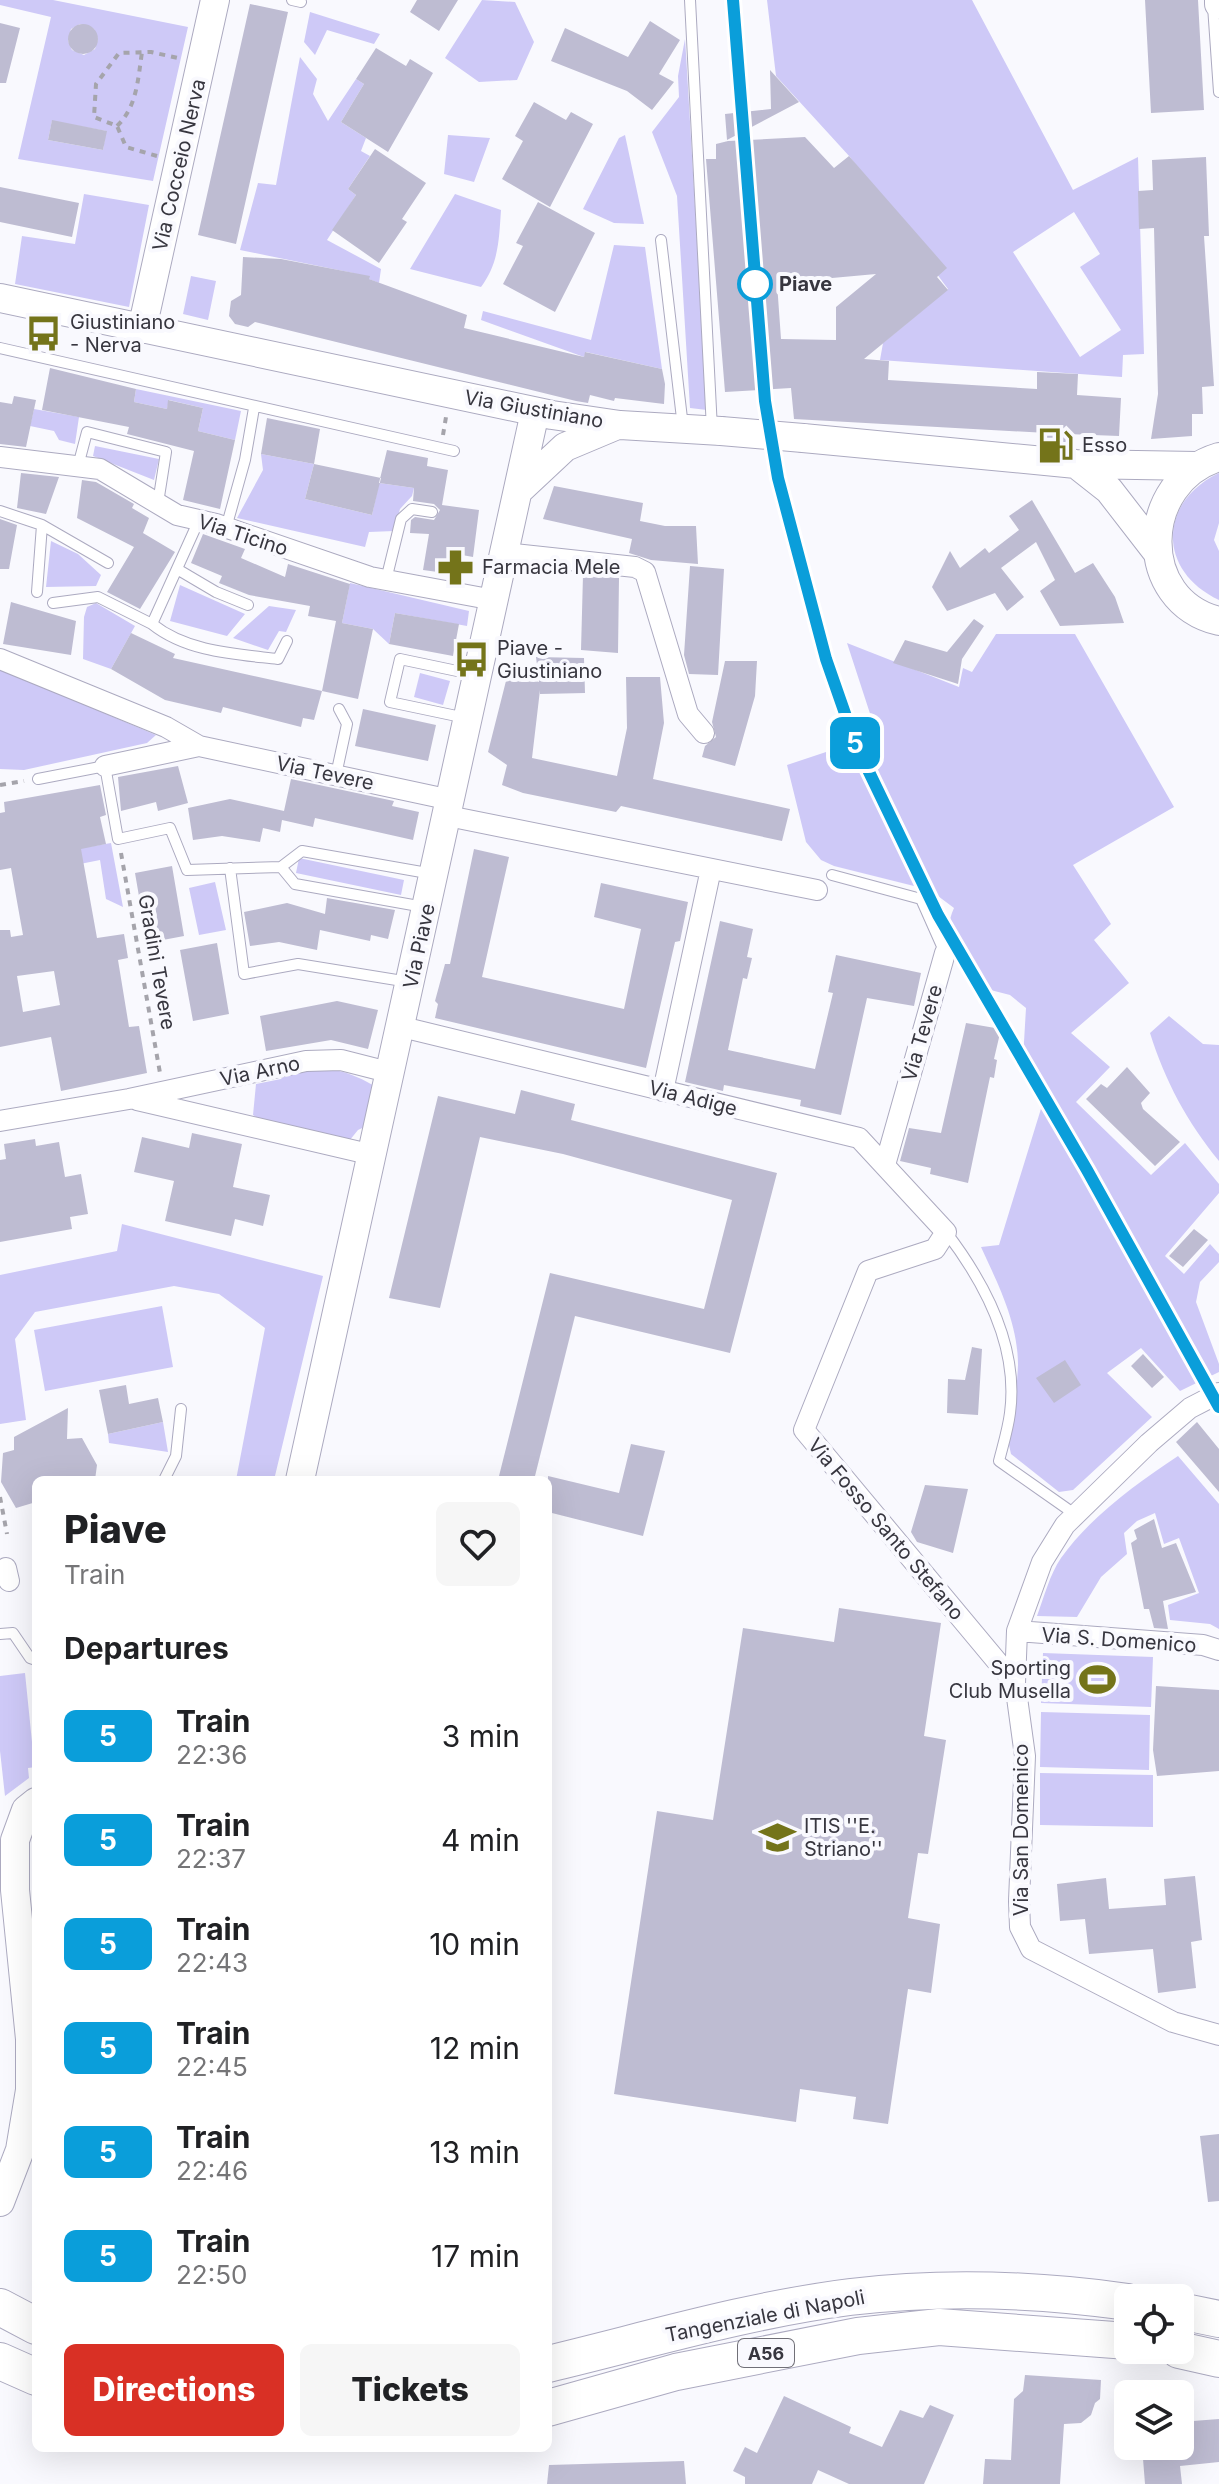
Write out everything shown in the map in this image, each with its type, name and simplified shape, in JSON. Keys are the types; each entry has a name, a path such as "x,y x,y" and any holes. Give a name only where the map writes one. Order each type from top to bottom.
{"highway":[{"name":"Tangenziale di Napoli","path":"552,2363 798,2306 901,2293 989,2290 1114,2301"},
{"path":"0,2307 32,2324"},
{"path":"1194,2314 1219,2319"},
{"name":"Tangenziale di Napoli","path":"552,2407 676,2372 844,2339 939,2327 1114,2340"},
{"path":"1194,2353 1219,2359"},
{"path":"0,2361 32,2375"}],"street":[{"name":"Via Cocceio Nerva","path":"142,329 215,0"},
{"name":"Via Giustiniano","path":"0,298 535,412 620,425 803,438 1076,464 1213,458"},
{"name":"Via Piave","path":"301,1476 535,412"},
{"path":"519,490 565,447 595,432 620,425"},
{"name":"Via Ticino","path":"0,457 100,469 177,515 386,580 494,600"},
{"path":"1157,552 1157,527 1164,503 1178,482 1213,458"},
{"path":"1076,464 1109,490 1157,552 1170,586 1182,601 1197,612 1219,621"},
{"path":"505,553 635,567 645,572 688,714 704,733"},
{"name":"Via Tevere","path":"0,659 166,727 199,746 336,775 450,808 711,869 817,890"},
{"name":"Via Tevere","path":"105,766 199,746"},
{"path":"663,1091 711,869"},
{"name":"Via Tevere","path":"885,1165 945,953"},
{"name":"Via Adige","path":"402,1027 859,1138 946,1232"},
{"name":"Via Arno","path":"0,1121 129,1099 306,1061 341,1060 392,1073"},
{"name":"Via Arno","path":"129,1099 373,1155"},
{"name":"Via Fosso Santo Stefano","path":"946,1232 935,1249 868,1271 804,1430 1015,1683"},
{"name":"Via San Domenico","path":"1219,1393 1180,1417 1065,1525 1042,1562 1017,1631 1015,1683 1025,1756 1020,1927 1031,1949 1173,2022 1219,2035"},
{"name":"Via S. Domenico","path":"1017,1631 1203,1645 1219,1650"},
{"path":"0,2202 20,2150 30,2090 30,2039 15,1840 19,1823 32,1805"},
{"path":"0,1830 15,1867"}],"lane":[{"path":"690,0 716,431"},
{"path":"1217,1 1219,92"},
{"path":"661,240 683,429"},
{"path":"0,348 454,451"},
{"path":"226,528 245,460 254,408"},
{"path":"78,466 87,432 166,452 158,503"},
{"path":"386,580 401,519 412,509 432,512"},
{"path":"0,511 42,525 108,563"},
{"path":"152,624 199,520"},
{"path":"37,592 42,525"},
{"path":"177,569 216,592 248,605"},
{"path":"53,603 98,597 152,624 168,637 222,653 278,659 287,641"},
{"path":"469,718 390,702 400,659 478,675"},
{"path":"336,775 347,724 339,709"},
{"path":"105,766 118,839 170,828 187,870 281,867 302,851 435,875"},
{"name":"Via Tevere","path":"38,779 105,766"},
{"path":"281,867 295,884 428,908"},
{"path":"230,868 244,974 298,964 411,983"},
{"name":"Via Tevere","path":"832,875 921,899 945,953"},
{"path":"946,1232 995,1309 1008,1358 1011,1412 999,1461 1076,1515"},
{"path":"166,1476 176,1456 181,1409"},
{"path":"0,1634 13,1633 32,1659"}],"path":[{"path":"160,157 126,147 117,126 94,117 96,84 119,53 142,52 192,61"},
{"path":"117,126 128,116 142,52"},
{"path":"0,785 38,779"},
{"name":"Gradini Tevere","path":"118,839 164,1091"},
{"path":"0,1497 7,1534"}],"shaded area":[{"path":"0,0 53,0 188,27 153,181 18,159 51,17 0,5","holes":["80,24 94,29 98,39 95,49 84,55 72,50 68,41 71,29","52,121 106,131 103,150 48,140"]},
{"path":"482,0 515,2 534,42 517,80 479,82 445,58"},
{"path":"767,0 972,0 1073,190 1138,157 1144,354 1123,355 1122,377 880,360 883,343 948,289 850,157 776,76","holes":["1074,212 1100,254 1080,267 1121,330 1080,357 1013,252"]},
{"path":"310,12 380,34 374,44 327,30 315,55 304,42"},
{"path":"685,39 707,410 690,408 677,196 652,132 679,97 678,76"},
{"path":"300,57 317,79 313,94 328,121 356,79 364,84 341,122 366,138 361,151 370,156 348,189 356,195 327,240 381,269 379,283 353,273 240,250 258,183 276,185"},
{"path":"448,135 490,138 474,182 444,174"},
{"path":"625,135 644,224 614,223 583,209 619,138"},
{"path":"84,194 149,205 129,307 15,284 22,236 75,244"},
{"path":"455,194 501,210 495,260 481,287 410,269"},
{"path":"614,245 645,247 662,369 586,352 584,357 481,320 483,311 591,340"},
{"path":"191,276 216,281 208,320 183,314"},
{"path":"136,389 241,411 235,440 198,431 203,408 169,400 167,409 134,402"},
{"path":"34,409 79,417 75,444 59,440 54,431 30,426"},
{"path":"95,446 159,459 154,480 93,456"},
{"path":"261,454 314,464 305,499 372,515 379,483 414,488 412,496 400,509 394,531 369,532 365,547 237,518 263,470"},
{"path":"1219,473 1219,523 1214,540 1219,551 1219,600 1184,572 1176,555 1173,536 1176,518 1185,501 1199,486"},
{"path":"51,541 78,554 101,575 96,586 46,587"},
{"path":"350,583 469,611 467,626 395,613 389,644 373,629 342,623"},
{"path":"180,585 245,614 227,636 170,621"},
{"path":"96,603 135,626 111,669 83,659 84,617 87,607"},
{"path":"269,606 296,610 286,632 279,631 268,650 233,638"},
{"path":"996,634 1075,634 1174,807 1073,865 1111,924 1094,940 1129,983 1071,1033 1110,1067 1076,1102 1151,1175 1185,1143 1219,1184 1219,1193 1165,1256 1184,1274 1210,1244 1219,1254 1219,1262 1200,1282 1196,1302 1219,1364 1219,1372 1180,1391 1141,1348 1107,1373 1152,1417 1073,1490 1059,1492 1011,1454 1009,1445 1018,1365 1015,1334 1006,1304 981,1247 999,1245 1048,1086 1022,1076 1026,1008 1010,995 975,986 966,953 951,931 954,908 930,890 821,860 806,842 787,765 877,735 847,643 959,687 963,668 972,672"},
{"path":"0,669 156,735 147,743 24,770 0,769"},
{"path":"420,673 450,681 443,705 414,697"},
{"path":"86,837 88,847 111,843 123,907 106,899 100,860 55,869"},
{"path":"299,858 404,880 401,895 296,873"},
{"path":"215,882 226,930 199,935 189,888"},
{"path":"1169,1016 1203,1044 1219,1045 1219,1161 1187,1116 1156,1051 1150,1033"},
{"path":"294,1064 340,1071 382,1091 377,1121 358,1130 345,1146 296,1126 271,1127 253,1115 256,1084 281,1079"},
{"path":"122,1224 323,1276 275,1476 237,1476 265,1328 219,1294 174,1286 35,1312 15,1339 26,1420 0,1424 0,1275 117,1251"},
{"path":"162,1306 173,1367 45,1391 34,1330"},
{"path":"163,1422 168,1452 109,1443 108,1434"},
{"path":"1178,1456 1219,1504 1219,1629 1210,1624 1170,1620 1168,1605 1199,1593 1179,1538 1164,1544 1155,1513 1137,1521 1124,1533 1127,1554 1101,1577 1077,1617 1037,1616 1054,1571 1073,1543 1115,1502"},
{"name":"Sporting Club Musella","path":"1043,1653 1153,1657 1151,1707 1041,1703"},
{"path":"25,1673 32,1742 29,1778 5,1796 0,1751 0,1676"},
{"path":"1041,1712 1150,1715 1149,1770 1040,1767"},
{"path":"1040,1773 1153,1775 1153,1827 1040,1825"}],"building":[{"path":"417,0 458,0 439,31 410,12"},
{"path":"1145,0 1198,0 1204,110 1151,113"},
{"path":"250,4 288,12 236,244 198,235"},
{"path":"650,21 680,40 659,74 674,82 652,110 627,91 551,61 565,28 628,57"},
{"path":"0,23 20,28 6,83 0,83"},
{"path":"83,24 94,28 98,39 94,50 83,54 72,50 68,39 72,28"},
{"path":"376,48 406,66 410,59 433,73 388,152 341,122 364,84 356,79"},
{"path":"770,70 799,102 727,140 725,114 771,109"},
{"path":"534,102 566,120 571,112 593,124 550,207 502,179 523,141 515,136"},
{"path":"52,120 107,131 103,150 48,140"},
{"path":"805,137 834,168 849,156 947,268 937,277 948,290 864,359 889,361 888,380 1037,389 1037,372 1078,374 1077,395 1121,398 1119,436 1067,434 1067,446 1047,444 1047,433 794,419 791,388 725,392 706,159 716,159 716,144","holes":["876,274 836,307 836,340 781,339 777,283"]},
{"path":"375,149 426,183 402,219 407,222 379,263 332,230 356,195 348,189"},
{"path":"1206,157 1209,236 1204,236 1214,386 1202,387 1203,414 1192,414 1192,436 1151,439 1158,394 1154,228 1139,229 1138,191 1153,190 1152,160"},
{"path":"0,187 79,203 72,237 0,222"},
{"path":"538,202 595,233 555,312 503,284 523,246 516,243"},
{"path":"243,257 281,259 370,276 369,279 467,315 464,328 584,357 585,352 662,369 664,404 615,398 614,401 590,395 588,403 576,401 255,322 248,327 235,324 229,316 231,301 241,295"},
{"path":"50,368 136,389 134,402 167,409 168,400 203,408 198,431 235,440 220,509 183,500 194,451 127,434 129,427 42,410"},
{"path":"14,396 36,400 26,447 0,444 0,402 12,404"},
{"path":"267,418 320,429 314,464 261,454"},
{"path":"387,450 428,458 427,466 448,470 442,505 479,510 473,557 462,555 460,575 423,570 429,534 410,533 411,520 415,517 434,520 440,510 434,504 413,501 414,488 379,483"},
{"path":"314,464 381,478 372,515 305,499"},
{"path":"21,473 59,477 46,514 17,508"},
{"path":"82,480 96,482 134,504 132,508 149,518 143,533 175,552 140,609 107,592 134,547 77,518"},
{"path":"554,486 643,503 640,521 665,526 696,526 698,564 651,560 629,553 632,539 543,519"},
{"path":"1032,500 1075,573 1093,563 1115,597 1124,623 1060,626 1040,591 1055,580 1036,542 1001,568 1024,597 1007,611 995,593 947,611 932,587 950,551 960,568 985,548 989,553 1019,530 1009,516"},
{"path":"0,519 17,525 9,569 0,569"},
{"path":"203,534 245,549 241,558 285,577 288,564 350,584 342,623 373,629 358,699 322,691 336,621 308,616 310,606 249,595 219,583 222,576 191,563"},
{"path":"690,566 724,569 718,675 689,674 684,655"},
{"path":"583,575 619,578 618,653 581,650"},
{"path":"11,602 76,621 71,655 3,644"},
{"path":"395,613 459,624 453,656 389,644"},
{"path":"974,619 984,626 962,659 958,684 893,663 905,640 947,652"},
{"path":"131,633 175,654 173,658 322,691 314,720 303,718 301,727 223,707 221,713 165,700 111,669"},
{"path":"536,657 584,658 585,693 540,694 540,690 532,758 617,776 627,728 626,677 660,677 664,723 653,779 790,809 782,841 621,806 616,812 523,793 502,785 507,765 488,752 508,673 539,682"},
{"path":"725,661 757,661 755,696 735,766 702,757 705,746 716,737 712,722"},
{"path":"363,709 436,725 428,761 355,746"},
{"path":"178,766 188,803 158,811 156,802 121,811 118,777"},
{"path":"291,779 394,801 392,806 419,812 413,840 315,818 313,827 282,820 280,832 263,828 260,842 222,836 193,840 188,808 230,799 284,811"},
{"path":"100,785 106,815 100,817 106,844 81,849 97,938 124,934 128,958 118,960 129,1027 139,1026 147,1073 61,1091 51,1037 0,1047 0,930 10,930 11,937 23,935 11,868 0,870 0,813 5,812 4,802","holes":["54,971 60,1005 23,1012 17,976"]},
{"path":"474,849 509,857 482,977 624,1009 641,929 594,917 601,883 688,902 680,941 675,942 646,1068 435,1018 438,1004 435,1001 445,964 450,964"},
{"path":"172,866 184,936 147,943 135,873"},
{"path":"327,898 395,910 388,939 371,935 370,941 320,930 317,950 279,942 250,946 244,912 287,903 325,914"},
{"path":"720,921 753,929 747,957 752,958 747,979 743,978 728,1050 815,1069 833,993 828,992 836,955 921,973 914,1006 867,998 841,1115 800,1106 801,1100 724,1085 723,1091 685,1082"},
{"path":"217,943 229,1014 193,1021 180,950"},
{"path":"337,1001 378,1010 368,1049 331,1040 266,1051 260,1016"},
{"path":"966,1023 1001,1029 994,1059 997,1060 994,1078 990,1077 968,1183 930,1174 931,1168 900,1161 909,1128 941,1133"},
{"path":"1127,1067 1150,1093 1141,1103 1143,1109 1180,1142 1155,1166 1086,1099 1101,1084 1107,1088"},
{"path":"521,1090 575,1104 571,1120 777,1173 730,1353 575,1316 535,1476 499,1476 550,1273 704,1309 732,1200 563,1154 480,1137 440,1308 389,1298 438,1096 515,1114"},
{"path":"192,1133 242,1144 233,1187 270,1195 263,1226 235,1219 231,1236 165,1221 174,1181 134,1172 142,1137 189,1148"},
{"path":"35,1139 36,1146 59,1142 65,1177 81,1174 88,1214 70,1217 72,1229 0,1242 0,1160 6,1159 4,1144"},
{"path":"1194,1229 1208,1240 1183,1267 1169,1256"},
{"path":"972,1347 982,1349 978,1415 947,1413 948,1379 965,1380"},
{"path":"1143,1354 1164,1377 1152,1388 1131,1366"},
{"path":"1065,1360 1081,1385 1054,1403 1036,1378"},
{"path":"126,1385 129,1404 158,1398 163,1422 108,1434 99,1390"},
{"path":"68,1408 67,1439 82,1438 97,1465 96,1476 32,1476 32,1503 16,1508 1,1482 3,1453 14,1450 14,1437"},
{"path":"1197,1422 1219,1449 1219,1492 1176,1442"},
{"path":"631,1444 665,1451 643,1536 552,1513 552,1477 619,1493"},
{"path":"925,1485 968,1489 953,1553 917,1542 911,1532"},
{"path":"1154,1519 1162,1548 1176,1543 1196,1592 1163,1601 1168,1629 1154,1628 1149,1609 1144,1609 1131,1543 1137,1539 1134,1530"},
{"path":"839,1608 941,1623 924,1736 946,1740 928,1854 918,1853 908,1918 940,1924 931,1993 908,1989 888,2124 853,2119 856,2097 800,2089 796,2122 614,2094 657,1811 713,1820 743,1628 834,1642"},
{"path":"1156,1686 1219,1690 1219,1771 1157,1776 1153,1750"},
{"path":"1195,1876 1202,1940 1191,1942 1196,1988 1158,1993 1153,1949 1089,1954 1085,1919 1060,1921 1057,1884 1106,1878 1109,1909 1166,1905 1164,1879"},
{"path":"1219,2134 1219,2201 1208,2202 1200,2136"},
{"path":"1025,2375 1101,2380 1100,2399 1091,2415 1081,2423 1064,2424 1060,2484 983,2484 985,2459 1011,2460 1014,2399 1023,2391"},
{"path":"784,2396 851,2427 849,2433 882,2447 900,2410 923,2418 930,2405 954,2415 924,2484 849,2484 818,2470 812,2484 745,2484 745,2477 733,2471 745,2447 757,2453"},
{"path":"1219,2419 1219,2462 1180,2466 1182,2484 1145,2484 1143,2460 1194,2460 1194,2421"},
{"path":"684,2461 686,2484 547,2484 549,2465"}],"train":[{"name":"5","path":"733,0 765,401 778,478 816,631 856,745 938,915 1087,1170 1219,1407"}],"place":[{"name":"Piave","path":"755,284"},
{"name":"Giustiniano - Nerva","path":"44,334"},
{"name":"Esso","path":"1056,445"},
{"name":"Farmacia Mele","path":"456,567"},
{"name":"Piave - Giustiniano","path":"471,660"},
{"name":"Sporting Club Musella","path":"1097,1680"},
{"name":"ITIS ''E. Striano''","path":"778,1837"}]}
